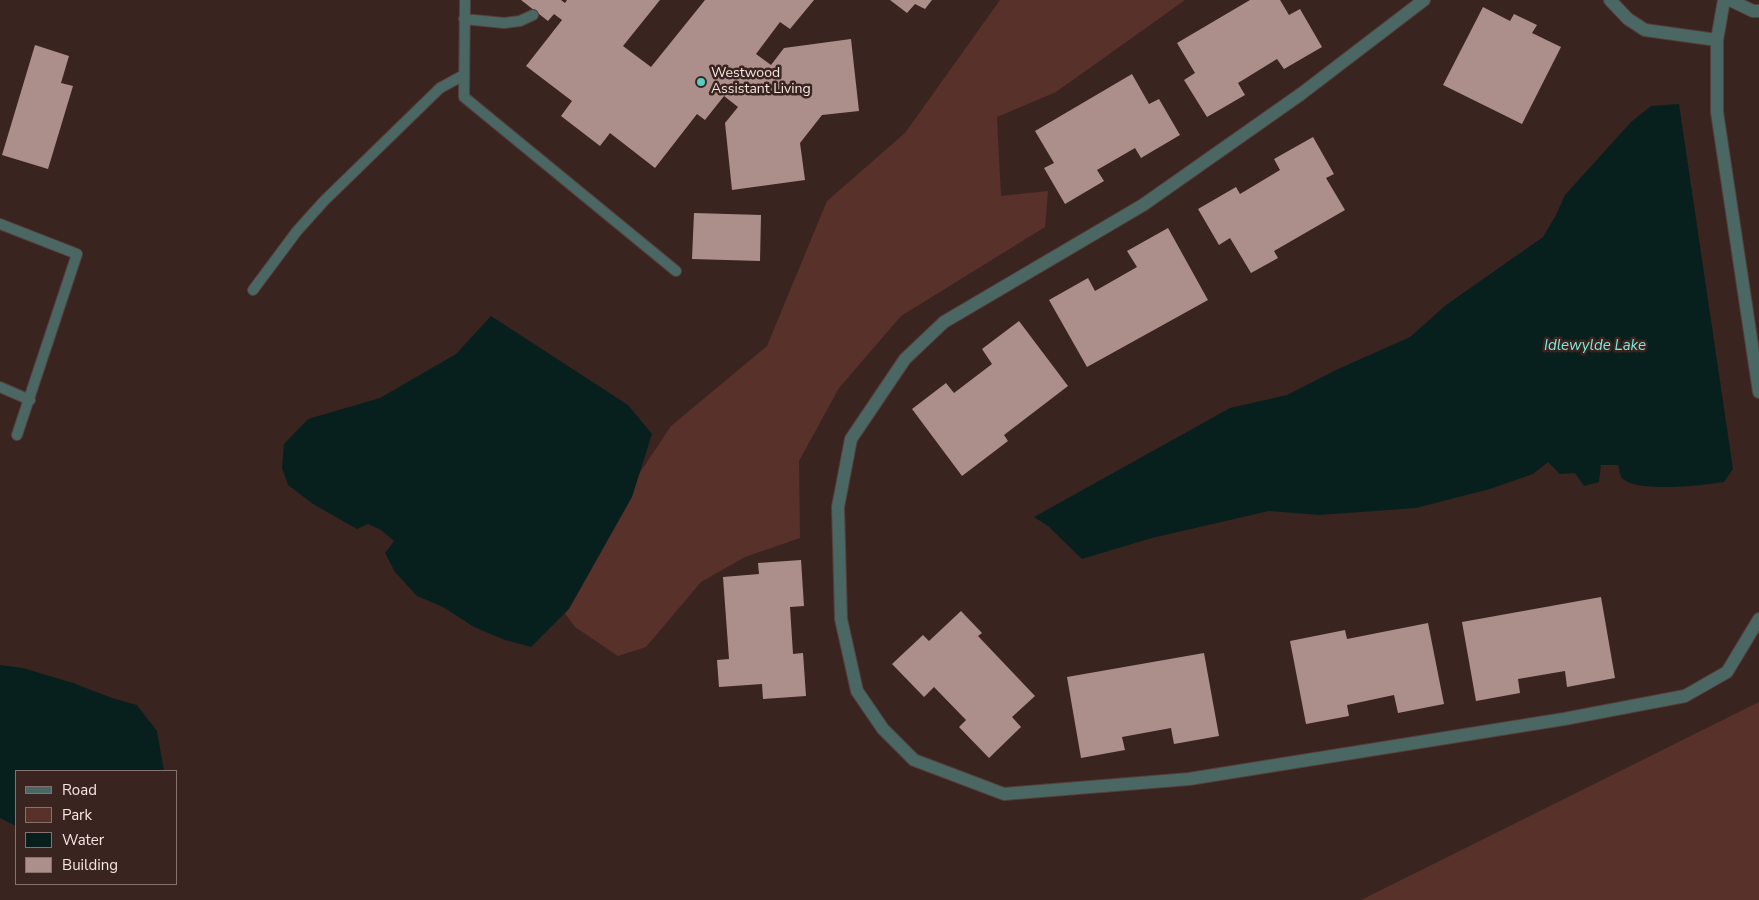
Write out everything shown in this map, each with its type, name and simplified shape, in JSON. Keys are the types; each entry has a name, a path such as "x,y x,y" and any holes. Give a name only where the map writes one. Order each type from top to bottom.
{"street":[{"path":"1424,0 1300,94 1143,205 944,322 905,359 851,439 838,507 841,619 857,691 883,729 914,760 1004,794 1189,780 1564,719 1685,696 1727,672 1759,619"},
{"path":"1610,0 1628,19 1645,30 1717,40"},
{"path":"1724,0 1717,40 1717,112 1759,392"},
{"path":"1730,0 1753,11 1759,11"}],"lane":[{"path":"464,0 464,97 676,271"},
{"path":"464,19 504,23 520,21 533,15"},
{"path":"253,290 297,231 324,201 440,88 464,75"},
{"path":"0,224 77,254 17,435"},
{"path":"0,387 30,400"}],"green space":[{"path":"1000,0 1185,0 1056,92 997,117 1001,196 1048,191 1045,227 901,316 839,388 799,461 800,538 745,557 701,582 646,647 618,656 575,627 555,600 671,426 767,346 827,201 905,133"},
{"path":"1759,702 1759,900 1361,900"}],"water":[{"name":"Idlewylde Lake","path":"1679,104 1733,469 1724,482 1654,487 1628,482 1621,477 1618,465 1601,465 1599,482 1584,486 1575,473 1560,474 1548,462 1533,474 1490,489 1416,508 1319,515 1269,511 1152,538 1082,559 1048,526 1034,517 1230,408 1287,395 1336,370 1410,337 1446,305 1543,237 1565,195 1631,122 1651,106"},
{"path":"491,316 628,405 652,434 632,497 569,609 531,647 505,640 474,627 443,607 417,596 395,572 385,553 394,541 381,530 368,524 357,529 313,504 288,485 282,468 284,444 308,419 380,398 456,354"},
{"path":"0,665 23,668 137,705 157,731 164,770 15,770 15,826 0,818"}],"building":[{"name":"Westwood Assistant Living","path":"521,0 561,0 565,3 567,0 660,0 623,46 651,67 705,0 814,0 790,29 780,22 756,54 771,65 784,48 851,39 859,111 822,115 800,143 805,180 732,190 725,123 738,107 724,96 705,120 697,114 655,168 610,133 600,146 561,116 572,101 526,66 562,20 554,14 548,21"},
{"path":"890,0 932,0 925,9 915,4 907,13"},
{"path":"1250,0 1280,0 1289,15 1300,9 1322,47 1284,69 1277,59 1238,83 1245,95 1207,117 1184,80 1195,73 1177,43"},
{"path":"1483,7 1510,21 1514,14 1537,25 1532,33 1561,47 1522,124 1443,85"},
{"path":"35,45 69,56 61,83 73,86 48,169 2,155"},
{"path":"1132,74 1149,104 1159,99 1180,135 1141,158 1135,148 1097,170 1104,181 1065,204 1044,168 1054,163 1035,131"},
{"path":"1313,137 1334,174 1326,178 1345,210 1274,251 1278,258 1251,273 1230,238 1219,245 1198,209 1236,187 1240,194 1280,170 1274,159"},
{"path":"694,213 761,215 760,261 692,259"},
{"path":"1168,228 1208,300 1087,367 1049,300 1088,278 1095,291 1137,267 1127,251"},
{"path":"1019,321 1068,386 1004,435 1008,441 962,476 912,409 946,383 954,393 992,364 982,349"},
{"path":"801,560 804,606 790,607 793,654 803,653 806,696 763,699 762,684 719,687 717,660 729,659 723,577 759,574 758,563"},
{"path":"1601,597 1615,678 1567,687 1565,671 1518,679 1520,693 1476,701 1462,622"},
{"path":"961,611 982,633 978,636 1035,696 1012,717 1021,727 989,758 959,727 966,720 934,687 924,697 892,664 923,635 929,641"},
{"path":"1428,623 1444,704 1398,713 1394,695 1347,705 1349,716 1306,724 1290,641 1345,630 1347,639"},
{"path":"1204,653 1219,736 1174,744 1171,728 1122,737 1125,750 1081,758 1067,677"}],"place":[{"name":"Westwood Assistant Living","path":"701,82"}]}
